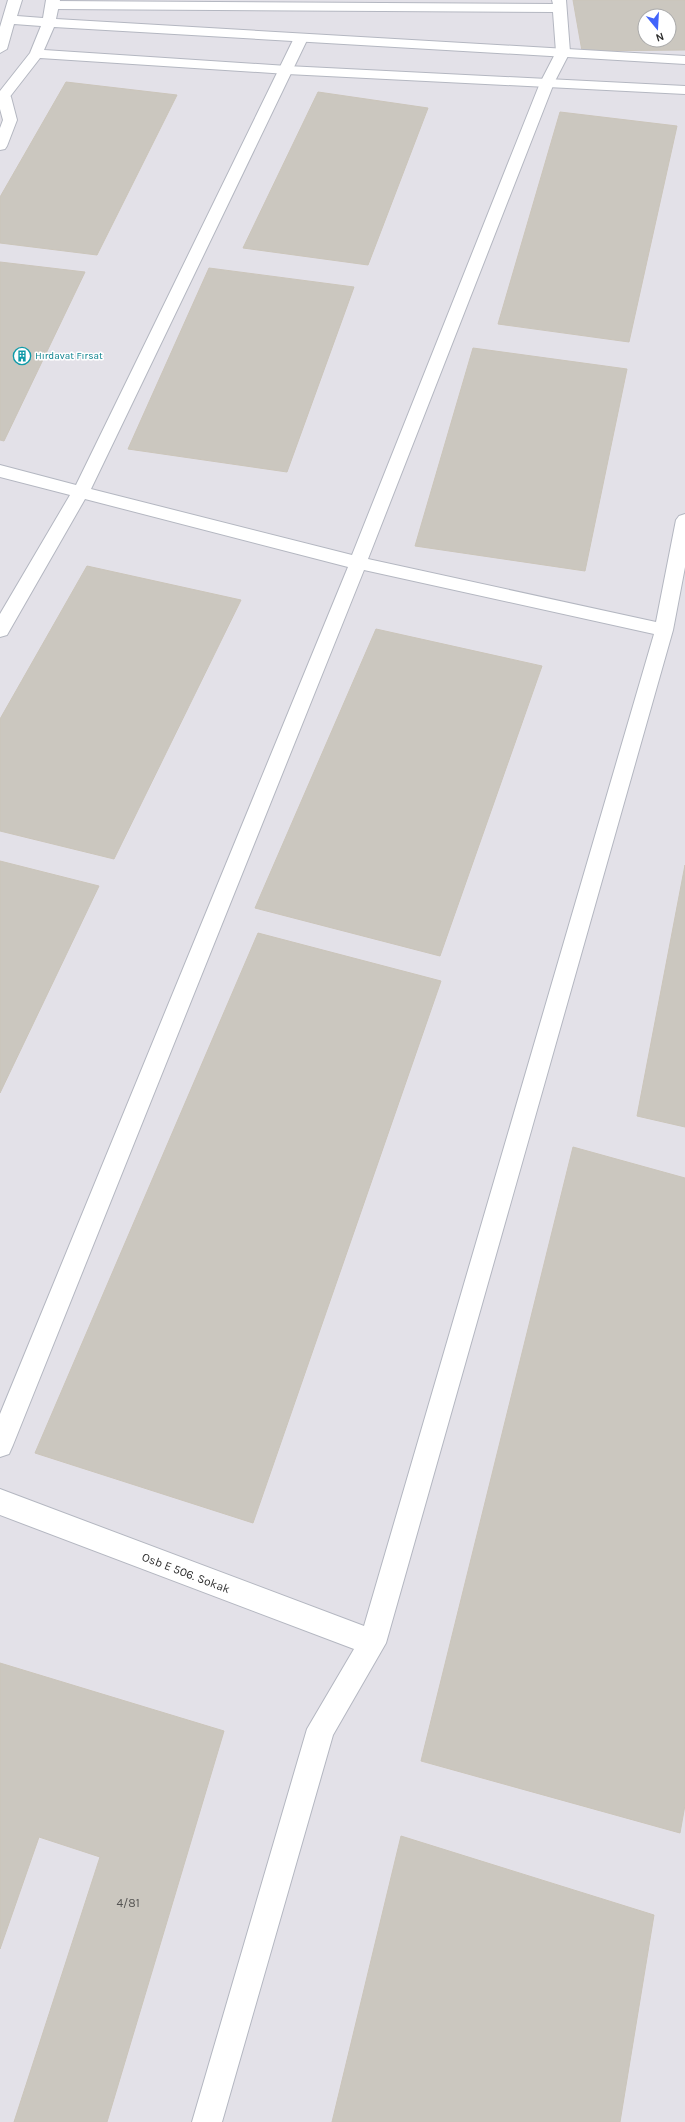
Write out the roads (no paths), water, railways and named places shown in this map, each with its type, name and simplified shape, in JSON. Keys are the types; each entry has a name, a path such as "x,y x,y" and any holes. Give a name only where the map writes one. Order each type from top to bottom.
{"street":[{"path":"0,49 15,0"},
{"path":"0,146 10,120 1,98 36,54 49,22 53,3 560,4 563,52 547,83 358,563 0,1445"},
{"path":"10,20 685,60"},
{"path":"0,630 81,491 287,70 301,38"},
{"path":"36,54 287,70 685,90"},
{"path":"0,472 81,491 358,563 664,630"},
{"path":"207,2122 321,1729 373,1643 664,630 685,520"},
{"name":"Osb E 506. Sokak","path":"0,1502 373,1643"}],"place":[{"name":"Hırdavat Fırsat","path":"22,356"}]}
